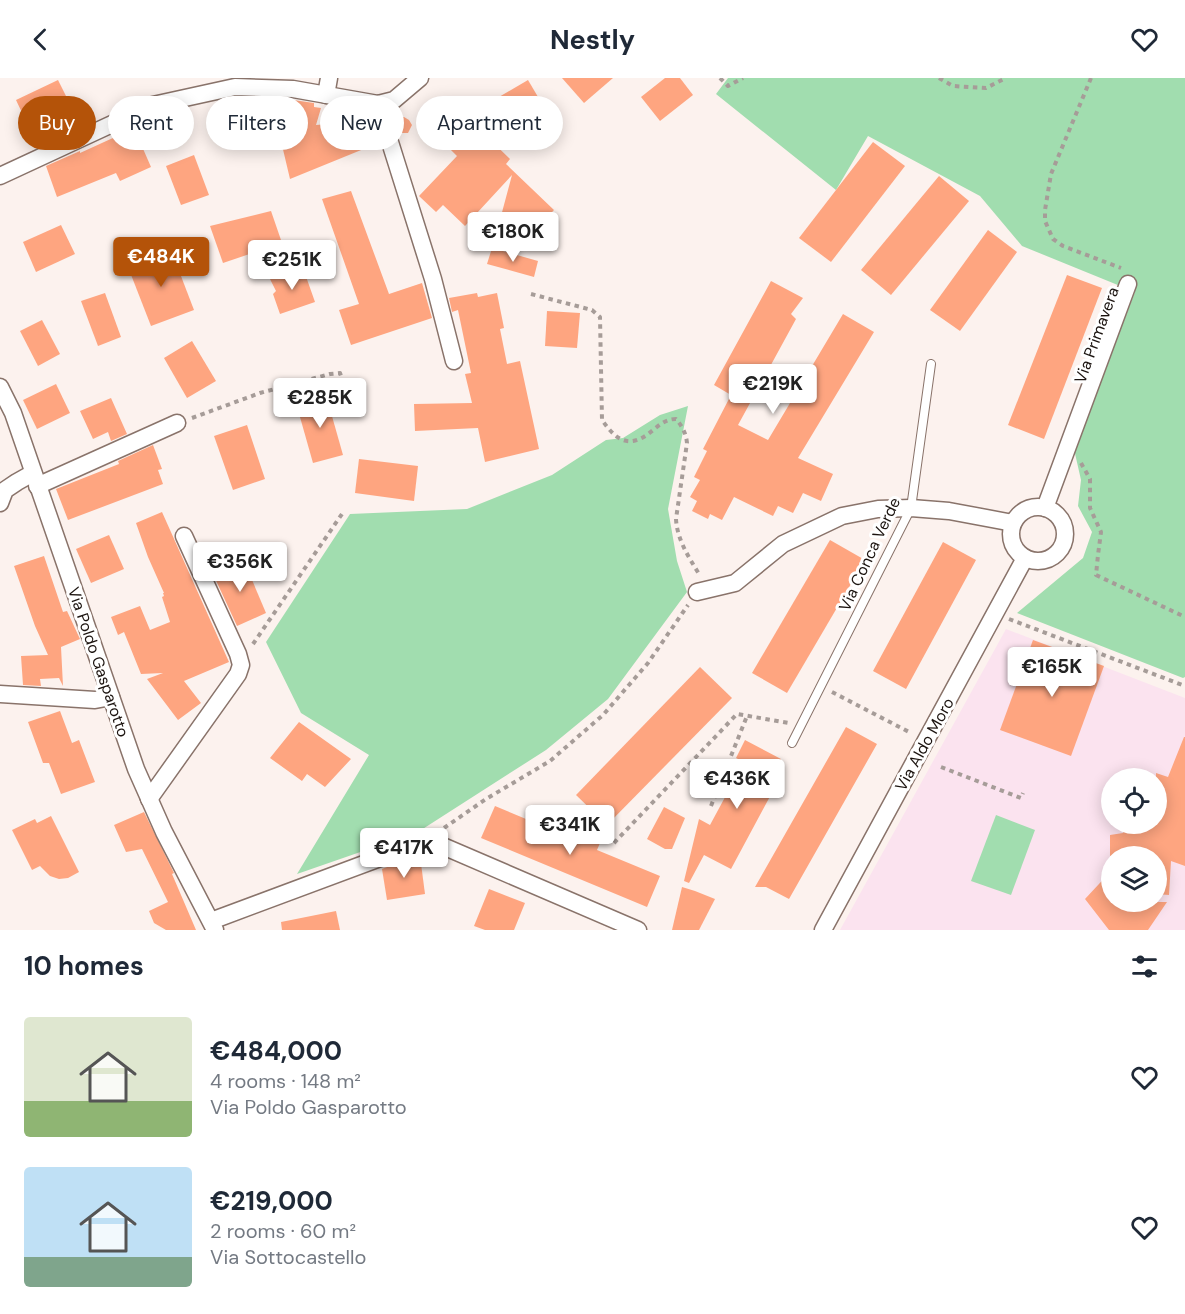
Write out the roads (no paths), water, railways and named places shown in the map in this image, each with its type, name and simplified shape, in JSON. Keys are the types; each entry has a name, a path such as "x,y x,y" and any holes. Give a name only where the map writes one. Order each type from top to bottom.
{"street":[{"path":"326,95 329,78"},
{"path":"399,96 420,78"},
{"path":"0,176 153,105 235,87 292,89 332,96"},
{"path":"392,150 433,279 454,361"},
{"path":"1045,508 1128,284"},
{"name":"Via Poldo Gasparotto","path":"0,387 13,413 136,769 213,925"},
{"path":"0,503 5,490 16,482 35,480 177,423"},
{"path":"703,591 735,583 783,544 842,516 878,509 911,508 949,511 1013,523"},
{"path":"1030,508 1045,508 1060,518 1065,535 1059,552 1043,561 1034,561 1025,558 1014,547 1011,531 1017,516 1030,508"},
{"path":"149,799 238,674 241,665 184,536"},
{"name":"Via Aldo Moro","path":"823,930 1025,558"},
{"path":"0,694 95,699 111,697"},
{"path":"213,925 423,842 438,844 638,930"}],"lane":[{"name":"Via Conca Verde","path":"792,743 911,508 930,364"}]}
